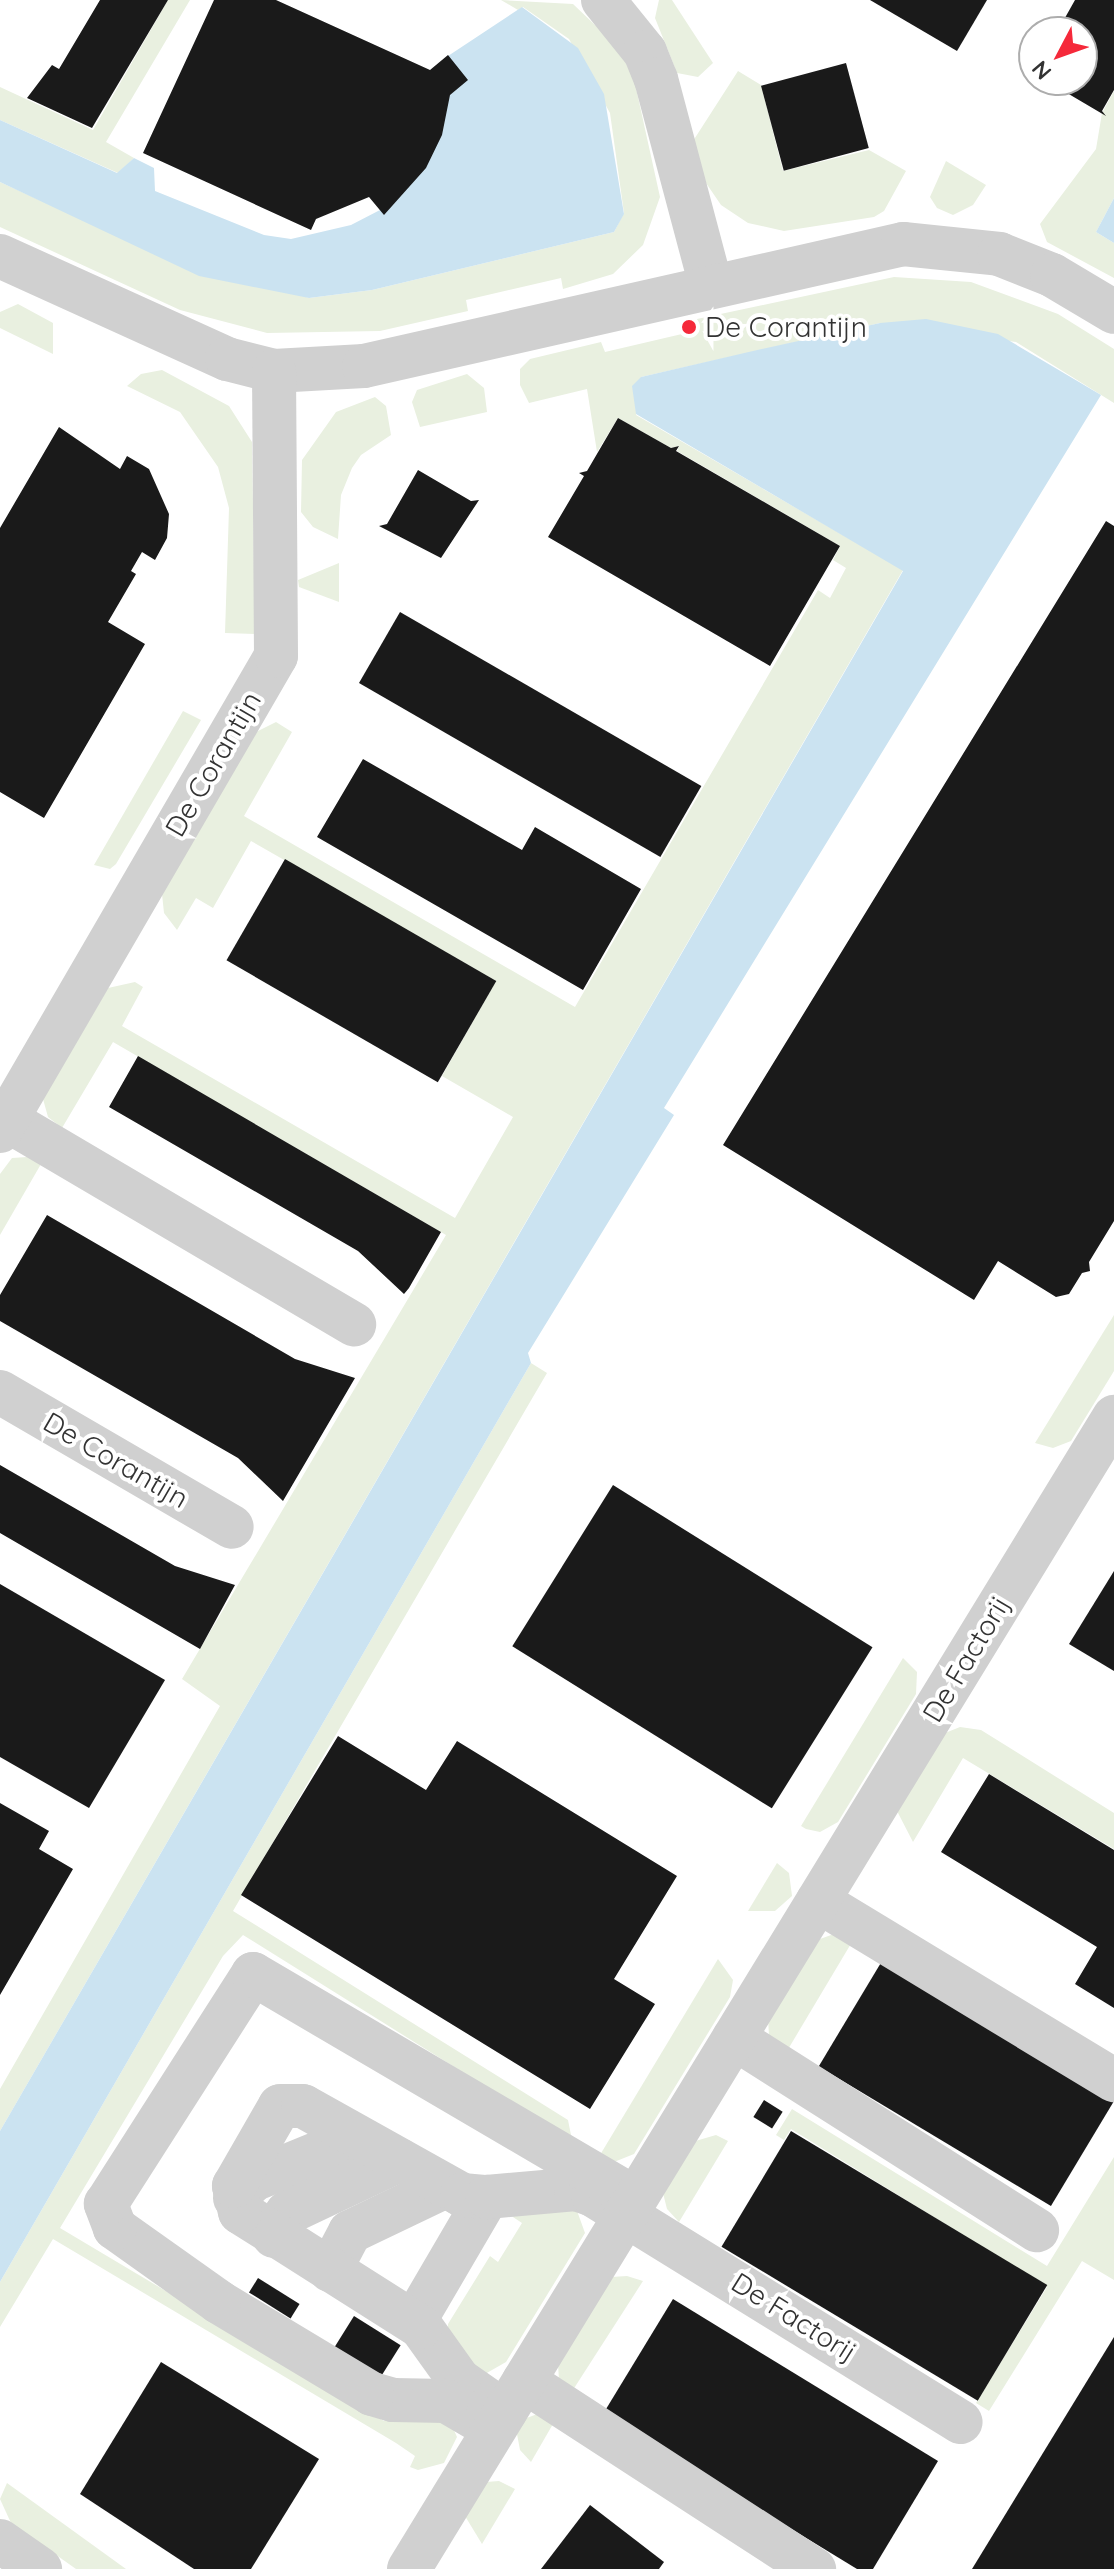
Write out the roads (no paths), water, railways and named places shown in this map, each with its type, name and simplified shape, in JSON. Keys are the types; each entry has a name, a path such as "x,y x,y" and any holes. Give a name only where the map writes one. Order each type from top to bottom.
{"street":[{"path":"603,0 645,52 656,79 711,285"},
{"path":"0,256 227,359 274,371 364,366 903,244 999,254 1052,275 1114,312"},
{"name":"De Corantijn","path":"274,371 276,656 3,1125 354,1324"},
{"name":"De Corantijn","path":"0,1392 232,1527"},
{"name":"De Factorij","path":"409,2569 1114,1417"},
{"path":"818,1901 1114,2080"},
{"path":"508,2407 393,2400 372,2394 219,2302 115,2228 106,2204 253,1974 631,2206"},
{"path":"734,2038 1037,2230"},
{"path":"631,2206 576,2189 487,2197 462,2195 303,2106 280,2106 247,2158 234,2186 235,2198 249,2220 414,2322 431,2337 459,2380 814,2569"},
{"path":"235,2198 253,2180 358,2137"},
{"path":"274,2236 287,2213 399,2160"},
{"path":"330,2270 350,2232 446,2186"},
{"path":"414,2322 487,2197"},
{"name":"De Factorij","path":"631,2206 961,2422"},
{"path":"0,2541 40,2569"}],"water":[{"path":"522,7 578,48 604,94 624,214 614,232 372,290 309,298 199,276 0,182 0,120 117,173 134,158 154,168 155,191 264,235 291,239 351,225 380,210 406,186 448,56"},
{"path":"1114,198 1114,243 1096,232"},
{"path":"926,319 998,334 1101,395 664,1108 674,1115 528,1353 531,1363 0,2282 0,2131 903,571 636,414 632,386 641,377 753,351 880,323"}],"place":[{"name":"De Corantijn","path":"689,327"}]}
